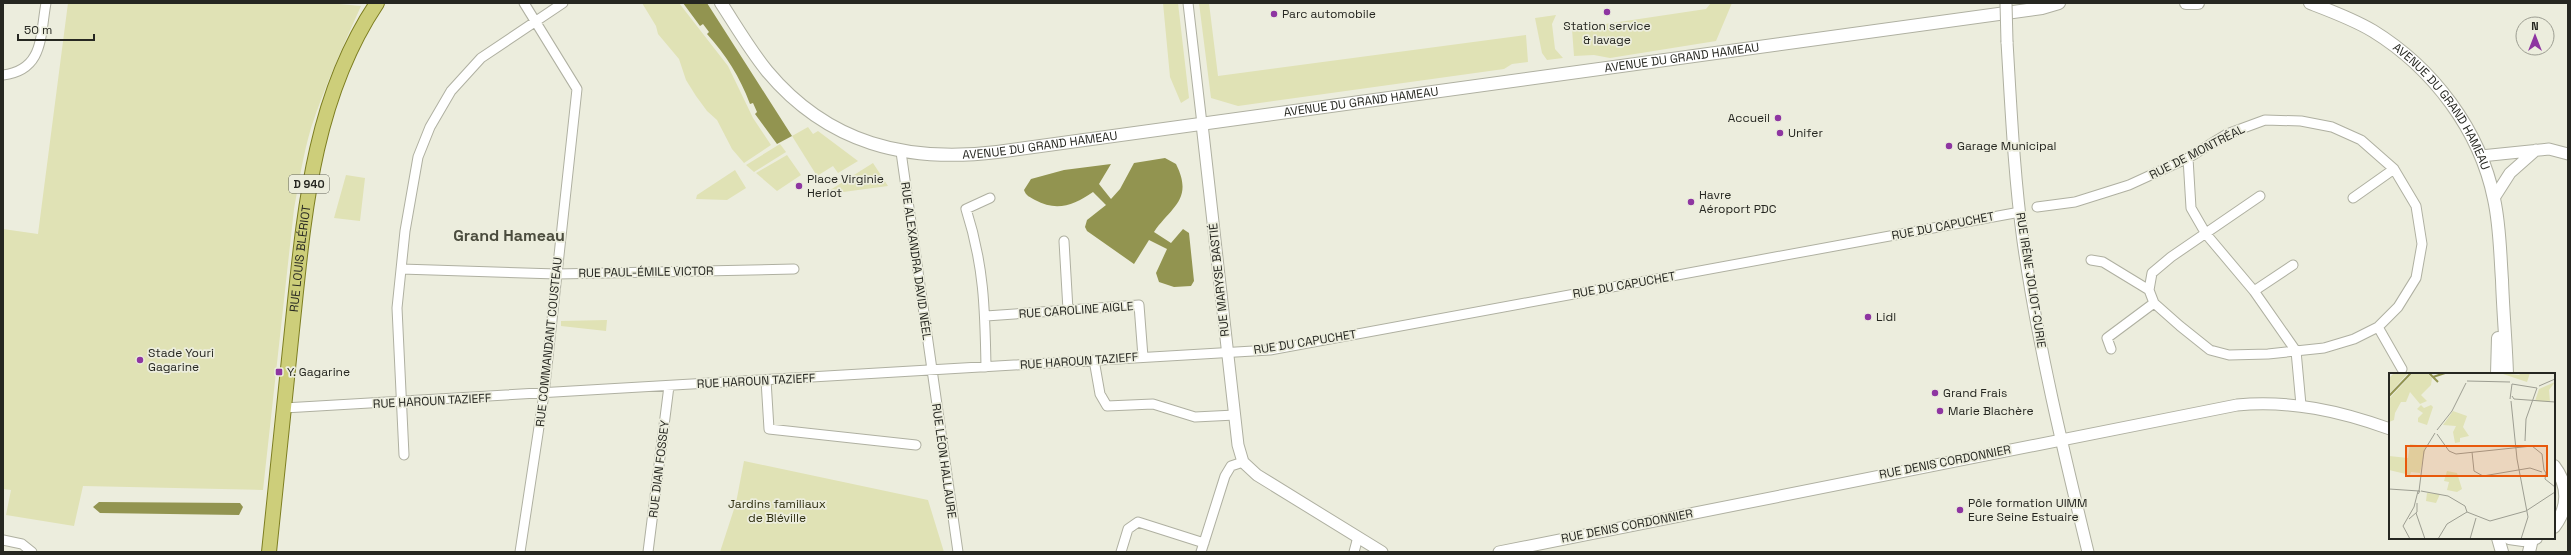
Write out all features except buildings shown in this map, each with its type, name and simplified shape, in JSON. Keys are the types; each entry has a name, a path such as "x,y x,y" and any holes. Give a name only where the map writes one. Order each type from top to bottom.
{"main road":[{"name":"RUE LOUIS BLÉRIOT","path":"284,408 310,173 328,105 363,24 377,3"},
{"name":"AVENUE DU GRAND HAMEAU","path":"722,3 760,62 799,103 815,116 849,135 870,144 901,152 937,156 978,154 1202,124 1933,24 2042,8 2059,3"},
{"path":"2186,3 2198,3"},
{"name":"AVENUE DU GRAND HAMEAU","path":"2310,3 2373,31 2418,66 2448,98 2468,128 2481,156 2494,198 2499,230 2507,373"},
{"name":"AVENUE DU GRAND HAMEAU","path":"2497,373 2501,262"},
{"name":"D 940","path":"269,552 284,408"},
{"path":"2555,468 2563,480 2566,500 2564,510 2555,525"},
{"path":"2498,539 2502,552"},
{"path":"2529,552 2534,539"}],"street":[{"path":"3,75 14,74 29,67 39,47 46,3"},
{"name":"RUE COMMANDANT COUSTEAU","path":"520,552 544,394 577,89 524,3"},
{"path":"404,455 397,308 415,170 430,127 451,91 481,58 535,20 563,3"},
{"name":"RUE MARYSE BASTIÉ","path":"1188,3 1238,445 1243,462"},
{"name":"RUE IRÈNE JOLIOT-CURIE","path":"2006,3 2007,42 2020,212 2037,326 2060,439 2088,552"},
{"name":"RUE DE MONTRÉAL","path":"2037,207 2075,202 2129,185 2188,158 2227,134 2265,120 2301,120 2332,127 2361,140 2394,169 2416,206 2422,244 2416,278 2398,307 2378,327 2354,339 2324,348 2229,355 2210,350 2154,303"},
{"path":"2481,156 2549,149 2568,154"},
{"path":"2494,198 2510,173 2536,150"},
{"name":"RUE ALEXANDRA DAVID NÉEL","path":"901,152 932,370"},
{"path":"2188,158 2192,208 2206,234 2254,291 2296,351 2301,405"},
{"path":"2353,198 2394,169"},
{"path":"2111,349 2107,338 2154,303 2149,290 2152,273 2170,257 2260,196"},
{"path":"986,367 986,316 983,278 978,250 966,209 990,198"},
{"name":"RUE DU CAPUCHET","path":"1227,352 1270,350 2020,212"},
{"path":"1064,241 1068,310"},
{"path":"2091,260 2103,262 2149,290"},
{"path":"2254,291 2293,266"},
{"name":"RUE PAUL-ÉMILE VICTOR","path":"401,269 557,274 794,269"},
{"name":"RUE CAROLINE AIGLE","path":"986,316 1139,305 1143,357"},
{"path":"2378,327 2402,369"},
{"name":"RUE HAROUN TAZIEFF","path":"284,408 402,403 1227,352"},
{"path":"1094,360 1100,394 1107,406 1153,404 1195,417 1235,415"},
{"name":"RUE LÉON HALLAURE","path":"932,370 958,552"},
{"path":"766,380 769,429 916,445"},
{"name":"RUE DIAN FOSSEY","path":"648,552 669,386"},
{"name":"RUE DENIS CORDONNIER","path":"1499,552 2060,439 2237,405 2258,403 2301,405 2352,415 2389,429"},
{"path":"2352,415 2370,414 2389,420"},
{"path":"1201,552 1225,476 1231,466 1243,462 1257,475 1382,552"},
{"path":"1121,552 1128,529 1138,522 1204,543"},
{"path":"1354,552 1358,537"},
{"path":"3,540 22,544 32,552"}],"green space":[{"name":"Stade Youri Gagarine","path":"68,3 328,3 361,6 322,97 311,128 303,158 294,209 263,490 83,486 74,526 6,515 11,490 3,489 3,229 38,234"},
{"path":"642,3 679,3 728,66 753,118 771,145 744,163 732,149 717,120 707,111 696,96 686,80 679,59 658,34 656,26"},
{"path":"1163,3 1178,3 1189,98 1181,103 1170,77"},
{"path":"1199,3 1209,3 1218,76 1526,35 1528,62 1512,64 1504,69 1238,106 1211,98"},
{"path":"1711,3 1732,3 1716,41 1610,58 1594,55 1574,56 1572,29 1706,9"},
{"path":"1556,15 1552,24 1555,49 1563,58 1547,60 1542,53 1535,18"},
{"path":"808,127 813,134 818,131 858,161 838,173 833,166 817,176 792,136"},
{"path":"780,144 786,152 754,172 746,165"},
{"path":"787,155 801,175 777,191 756,173"},
{"path":"873,163 888,186 828,194 827,192"},
{"path":"735,170 746,188 727,200 696,199 697,195"},
{"path":"346,175 365,178 360,221 334,218"},
{"path":"607,320 606,331 561,326 561,321"},
{"name":"Jardins familiaux de Bléville","path":"744,461 928,500 944,552 720,552 736,503"}],"shaded area":[{"path":"683,3 707,3 792,136 777,144 755,114 757,112 753,103 750,104 737,76 726,58 707,34 709,32 703,24 700,26"},
{"path":"1165,158 1176,164 1183,186 1178,202 1154,232 1171,243 1183,229 1189,233 1194,281 1191,286 1174,287 1159,282 1156,273 1167,249 1149,240 1134,264 1087,231 1085,227 1087,220 1106,205 1093,192 1072,203 1051,206 1035,200 1027,195 1024,190 1031,179 1064,170 1111,164 1099,184 1111,199 1120,189 1134,163"},
{"path":"99,502 240,503 243,507 239,515 100,513 93,507"}],"place":[{"name":"Station service & lavage","path":"1607,12"},
{"name":"Parc automobile","path":"1274,14"},
{"name":"Accueil","path":"1778,118"},
{"name":"Unifer","path":"1780,133"},
{"name":"Garage Municipal","path":"1949,146"},
{"name":"Place Virginie Heriot","path":"799,186"},
{"name":"Havre Aéroport PDC","path":"1691,202"},
{"name":"Lidl","path":"1868,317"},
{"name":"Stade Youri Gagarine","path":"140,360"},
{"name":"Y. Gagarine","path":"279,372"},
{"name":"Grand Frais","path":"1935,393"},
{"name":"Marie Blachère","path":"1940,411"},
{"name":"Pôle formation UIMM Eure Seine Estuaire","path":"1960,510"}],"district":[{"name":"Grand Hameau","path":"509,235"}]}
